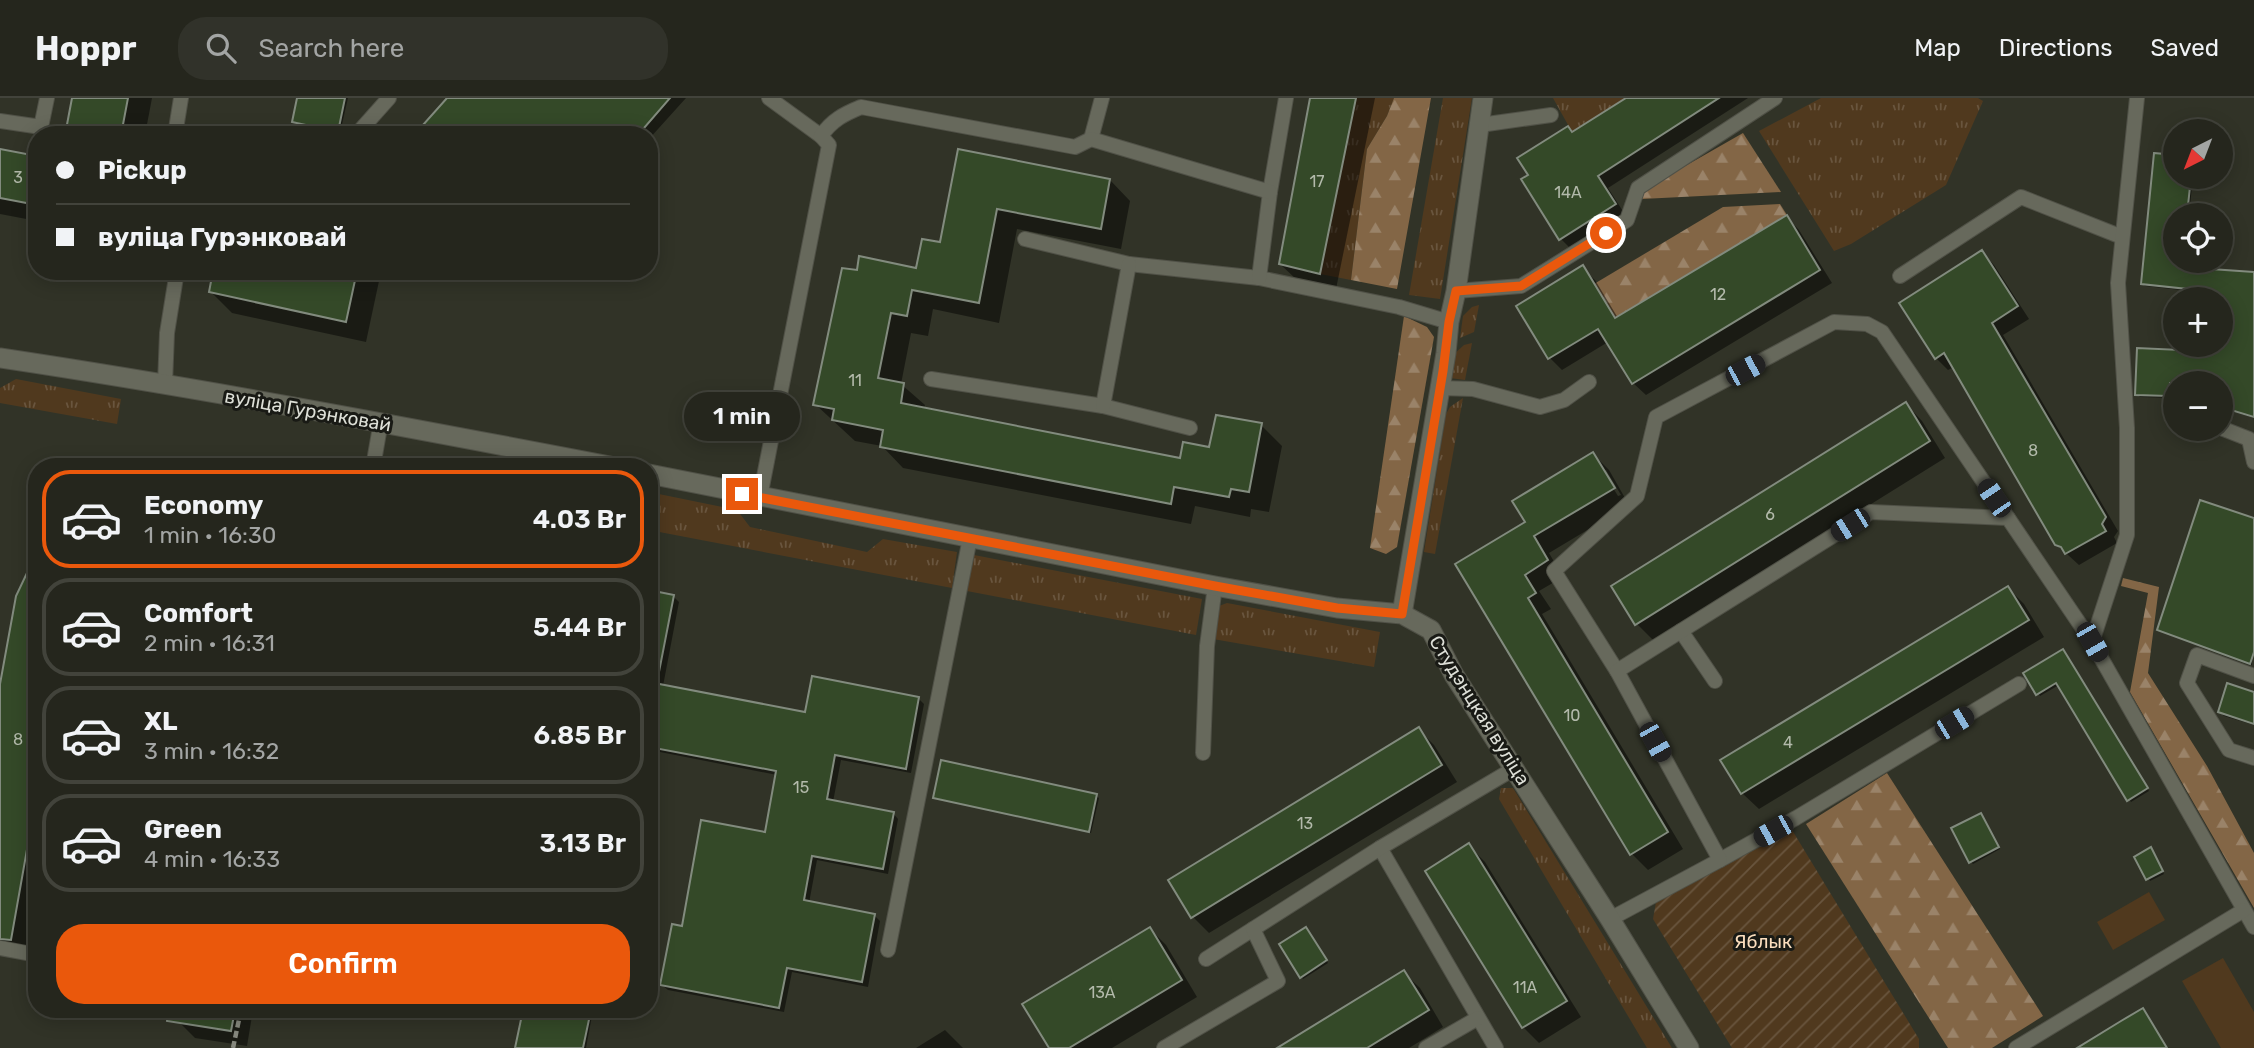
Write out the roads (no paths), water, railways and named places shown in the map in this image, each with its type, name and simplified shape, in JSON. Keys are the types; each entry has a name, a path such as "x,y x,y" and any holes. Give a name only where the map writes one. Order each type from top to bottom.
{"street":[{"path":"658,476 1215,586 1337,608 1402,614 1456,291 1483,98"},
{"name":"вуліца Гурэнковай","path":"0,358 381,421 569,458"},
{"name":"Студэнцкая вуліца","path":"1402,614 1431,630 1454,675 1611,919 1689,1048"}],"lane":[{"path":"41,126 47,98"},
{"path":"176,126 181,98"},
{"path":"364,126 389,98"},
{"path":"760,497 830,145 769,98"},
{"path":"1091,139 1101,98"},
{"path":"1259,278 1286,98"},
{"path":"1456,291 1521,286 1627,220 1638,188 1775,98"},
{"path":"2092,642 2127,535 2127,428 2118,283 2137,98"},
{"path":"821,136 840,116 861,107 1074,147 1091,139 1270,192"},
{"path":"1480,125 1551,115"},
{"path":"0,121 34,126"},
{"path":"1900,276 2021,197 2122,237"},
{"path":"1025,239 1129,264 1259,278 1399,307 1449,322"},
{"path":"1103,406 1129,264"},
{"path":"165,384 167,333 176,280"},
{"path":"1720,860 1617,671 1554,571 1637,496 1656,417 1834,322 1867,324 1882,332 2092,642 2254,927"},
{"path":"931,379 1103,406 1190,428"},
{"path":"1440,388 1473,389 1540,407 1564,400 1588,382"},
{"path":"375,458 381,421"},
{"path":"2233,433 2249,439 2254,463"},
{"path":"1617,671 1871,512 2008,518"},
{"path":"888,950 970,538"},
{"path":"1203,753 1206,646 1215,586"},
{"path":"1681,631 1715,681"},
{"path":"2254,676 2197,655 2187,682 2229,750 2254,758"},
{"path":"1611,919 1720,860 2019,684"},
{"path":"1206,959 1380,848 1515,768"},
{"path":"1380,848 1496,1048"},
{"path":"2016,1048 2244,910"},
{"path":"1164,1048 1278,981 1253,929"},
{"path":"0,948 28,953"},
{"path":"1426,1048 1478,1018"}],"park label":[{"name":"Яблык","path":"1763,941"}]}
